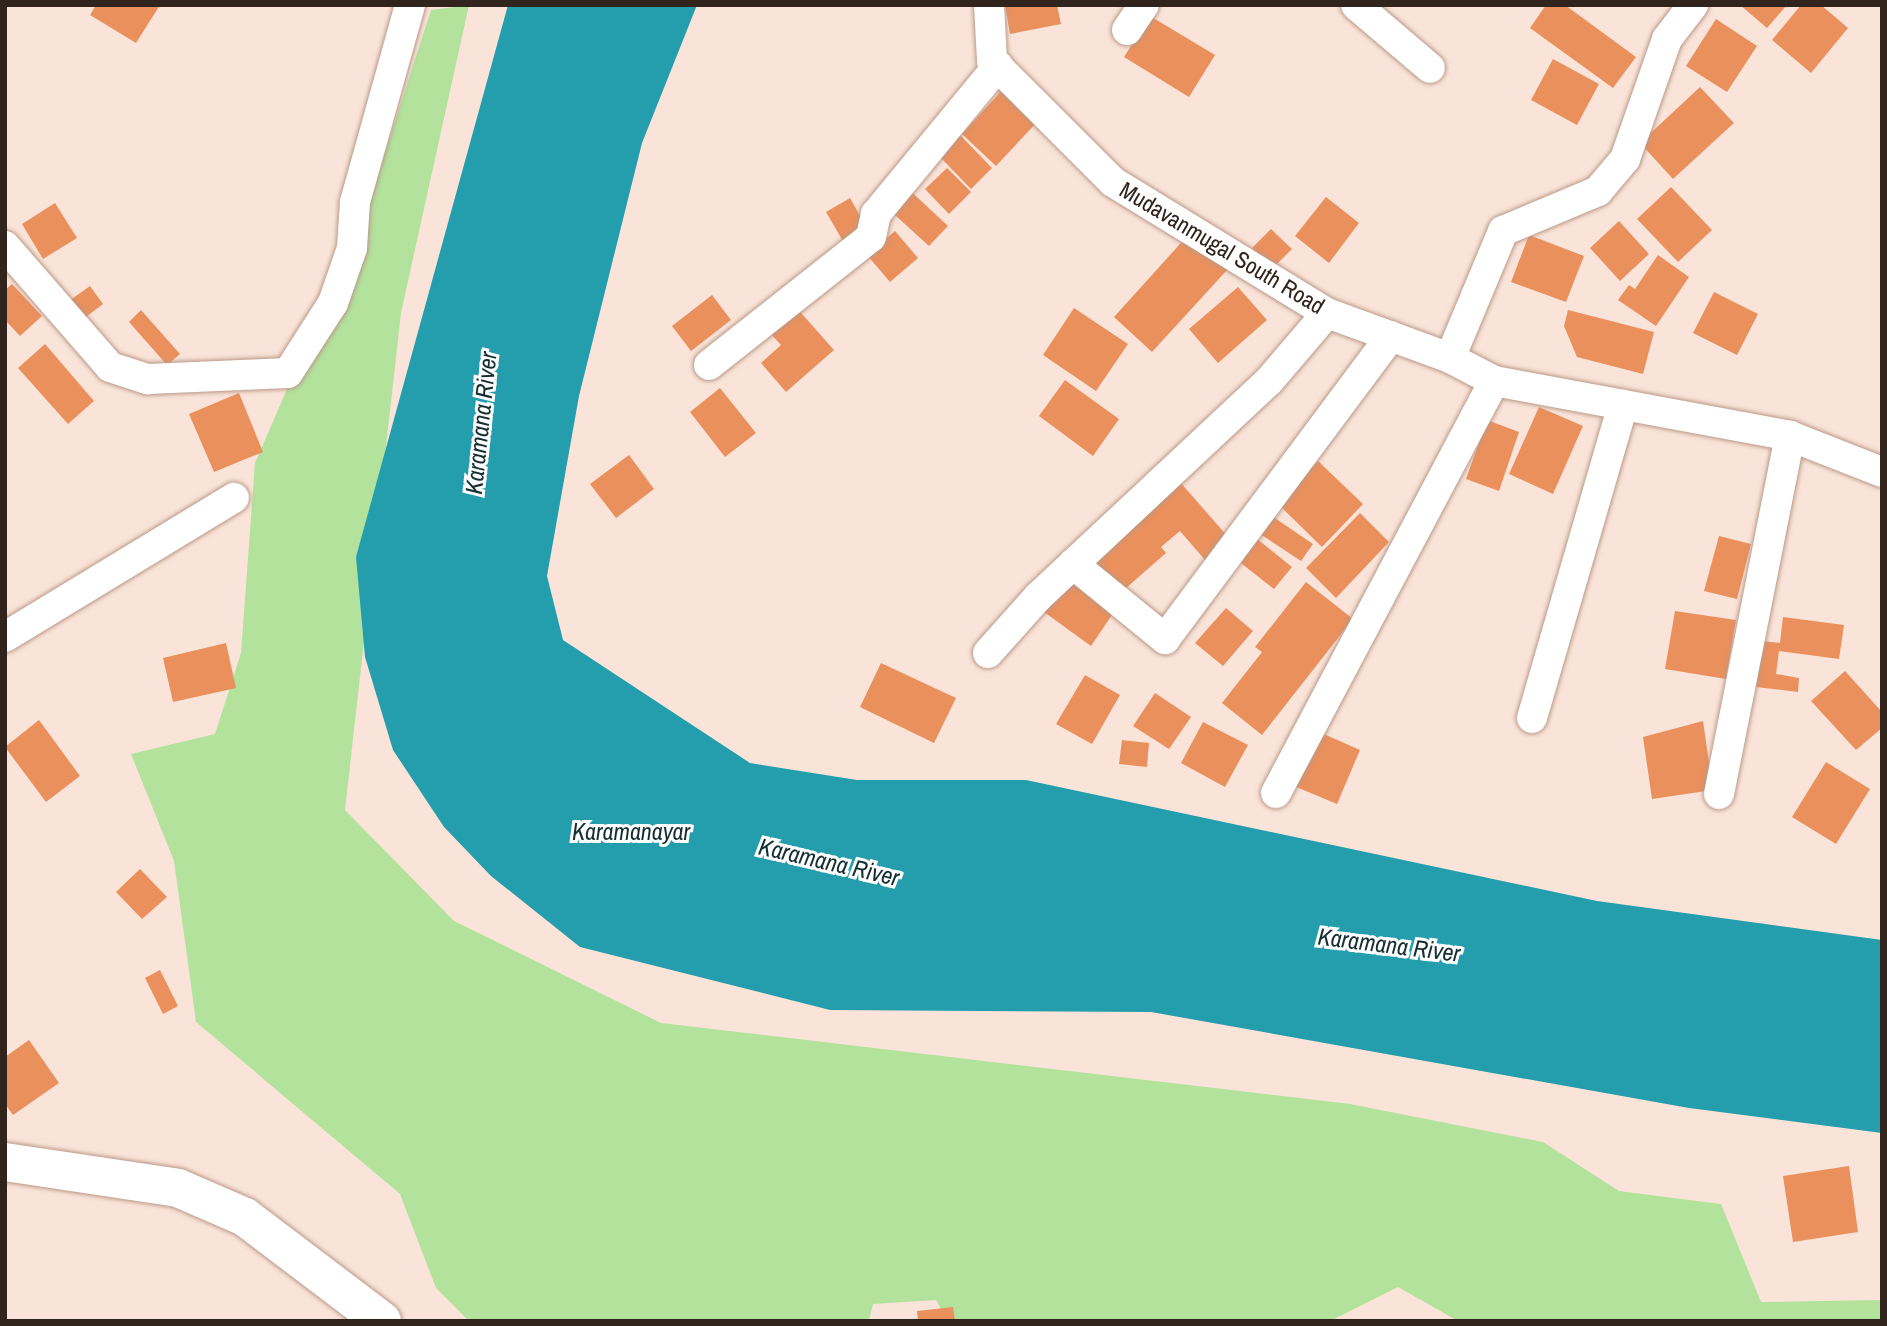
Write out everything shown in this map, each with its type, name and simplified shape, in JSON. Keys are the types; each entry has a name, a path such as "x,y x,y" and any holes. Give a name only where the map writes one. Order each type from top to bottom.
{"street":[{"path":"5,246 110,367 148,379 288,373 333,303 352,248 355,202 410,5"},
{"path":"709,365 871,237 876,214 998,66 992,61 989,5"},
{"path":"1126,30 1144,5"},
{"path":"1356,5 1430,68"},
{"path":"1450,358 1503,231 1598,191 1625,159 1667,39 1693,5"},
{"name":"Mudavanmugal South Road","path":"998,66 1113,183 1327,313 1450,358 1494,381 1790,436 1875,470"},
{"path":"988,653 1073,564 1269,382 1327,313"},
{"path":"1073,564 1165,639 1391,336"},
{"path":"1276,793 1494,381"},
{"path":"1532,718 1623,405"},
{"path":"1719,794 1790,436"},
{"path":"5,637 233,498"},
{"path":"5,1162 178,1188 245,1217 382,1321"}],"green space":[{"path":"469,5 401,313 345,810 454,921 661,1023 1350,1104 1543,1142 1619,1191 1721,1204 1761,1302 1882,1300 1882,1321 1458,1321 1398,1287 1330,1321 948,1321 936,1300 873,1304 869,1321 469,1321 436,1288 400,1194 196,1022 174,861 131,754 215,734 241,653 255,463 372,193 431,10"}],"water":[{"name":"Karamanayar","path":"508,5 697,5 642,143 579,396 547,576 563,640 750,763 857,780 1026,780 1597,901 1882,940 1882,1133 1689,1108 1151,1012 830,1010 580,947 491,876 444,827 393,750 365,657 356,557"}],"building":[{"path":"96,5 160,5 136,43 90,15"},
{"path":"1005,5 1057,5 1061,24 1010,34"},
{"path":"1546,5 1565,5 1636,57 1613,88 1530,28"},
{"path":"1740,5 1787,5 1767,28"},
{"path":"1801,5 1821,5 1848,28 1811,73 1772,40"},
{"path":"1150,16 1215,55 1189,97 1124,57"},
{"path":"1716,19 1757,46 1727,92 1686,66"},
{"path":"1553,59 1599,84 1577,125 1531,100"},
{"path":"1700,87 1734,123 1673,179 1640,143"},
{"path":"1004,88 1039,120 996,166 962,134"},
{"path":"960,135 992,168 971,189 939,156"},
{"path":"947,168 971,192 949,214 925,189"},
{"path":"904,185 948,226 929,246 885,206"},
{"path":"1671,187 1712,230 1678,262 1637,219"},
{"path":"1326,197 1359,223 1329,263 1295,236"},
{"path":"850,198 868,230 844,243 826,212"},
{"path":"55,203 77,238 43,259 22,224"},
{"path":"1619,221 1649,254 1620,281 1590,248"},
{"path":"1271,229 1292,249 1272,269 1252,248"},
{"path":"895,231 918,258 890,282 867,255"},
{"path":"1189,234 1228,269 1152,352 1114,317"},
{"path":"1529,235 1584,256 1566,302 1511,282"},
{"path":"1658,255 1689,277 1656,326 1618,300 1629,285 1635,289"},
{"path":"12,284 42,316 20,336 5,320 5,290"},
{"path":"90,286 103,304 82,320 69,301"},
{"path":"1238,287 1267,320 1218,363 1189,329"},
{"path":"1714,292 1758,314 1737,355 1693,333"},
{"path":"712,295 731,320 691,351 672,326"},
{"path":"795,306 834,350 786,392 761,363 781,345 768,331"},
{"path":"1074,308 1128,344 1096,391 1043,355"},
{"path":"141,310 180,354 167,365 129,322"},
{"path":"1568,310 1654,332 1643,374 1577,357 1564,326"},
{"path":"45,344 94,401 68,424 18,368"},
{"path":"1065,380 1119,419 1093,456 1039,416"},
{"path":"720,388 756,433 725,457 690,412"},
{"path":"239,393 263,452 214,472 189,414"},
{"path":"1539,407 1583,426 1553,494 1509,474"},
{"path":"1487,420 1519,432 1499,491 1466,479"},
{"path":"629,455 654,489 616,518 590,484"},
{"path":"1318,461 1363,504 1322,547 1277,503"},
{"path":"1180,482 1229,538 1205,560 1180,531 1161,547 1166,553 1117,596 1088,562"},
{"path":"1266,512 1313,544 1301,561 1254,530"},
{"path":"1360,513 1389,542 1336,598 1306,568"},
{"path":"1719,536 1751,544 1737,599 1704,591"},
{"path":"1256,538 1292,567 1274,589 1237,560"},
{"path":"1069,576 1116,609 1091,646 1044,612"},
{"path":"1306,582 1353,619 1262,735 1222,703 1262,652 1255,647"},
{"path":"1226,608 1253,631 1223,666 1195,643"},
{"path":"1675,611 1736,620 1726,679 1665,669"},
{"path":"1783,617 1844,625 1839,659 1779,651 1776,674 1799,678 1798,692 1756,687 1762,641 1780,643"},
{"path":"226,643 236,688 173,702 163,658"},
{"path":"881,663 956,698 934,743 860,707"},
{"path":"1845,671 1882,712 1882,728 1856,750 1811,701"},
{"path":"1085,675 1120,695 1092,744 1056,724"},
{"path":"1155,693 1191,717 1169,749 1133,726"},
{"path":"39,720 80,776 46,802 5,747"},
{"path":"1703,721 1713,790 1652,799 1643,737"},
{"path":"1203,722 1248,745 1225,787 1181,763"},
{"path":"1317,731 1360,750 1337,804 1294,786"},
{"path":"1122,740 1149,743 1147,767 1119,764"},
{"path":"1826,762 1870,789 1836,844 1792,817"},
{"path":"140,869 167,897 142,919 116,892"},
{"path":"160,970 178,1006 163,1014 145,978"},
{"path":"29,1040 59,1083 13,1115 5,1104 5,1057"},
{"path":"1849,1166 1858,1232 1793,1242 1783,1176"},
{"path":"953,1307 955,1321 918,1321 917,1311"}],"water label":[{"name":"Karamana River","path":"481,423"},
{"name":"Karamana River","path":"829,862"},
{"name":"Karamana River","path":"1389,945"}]}
